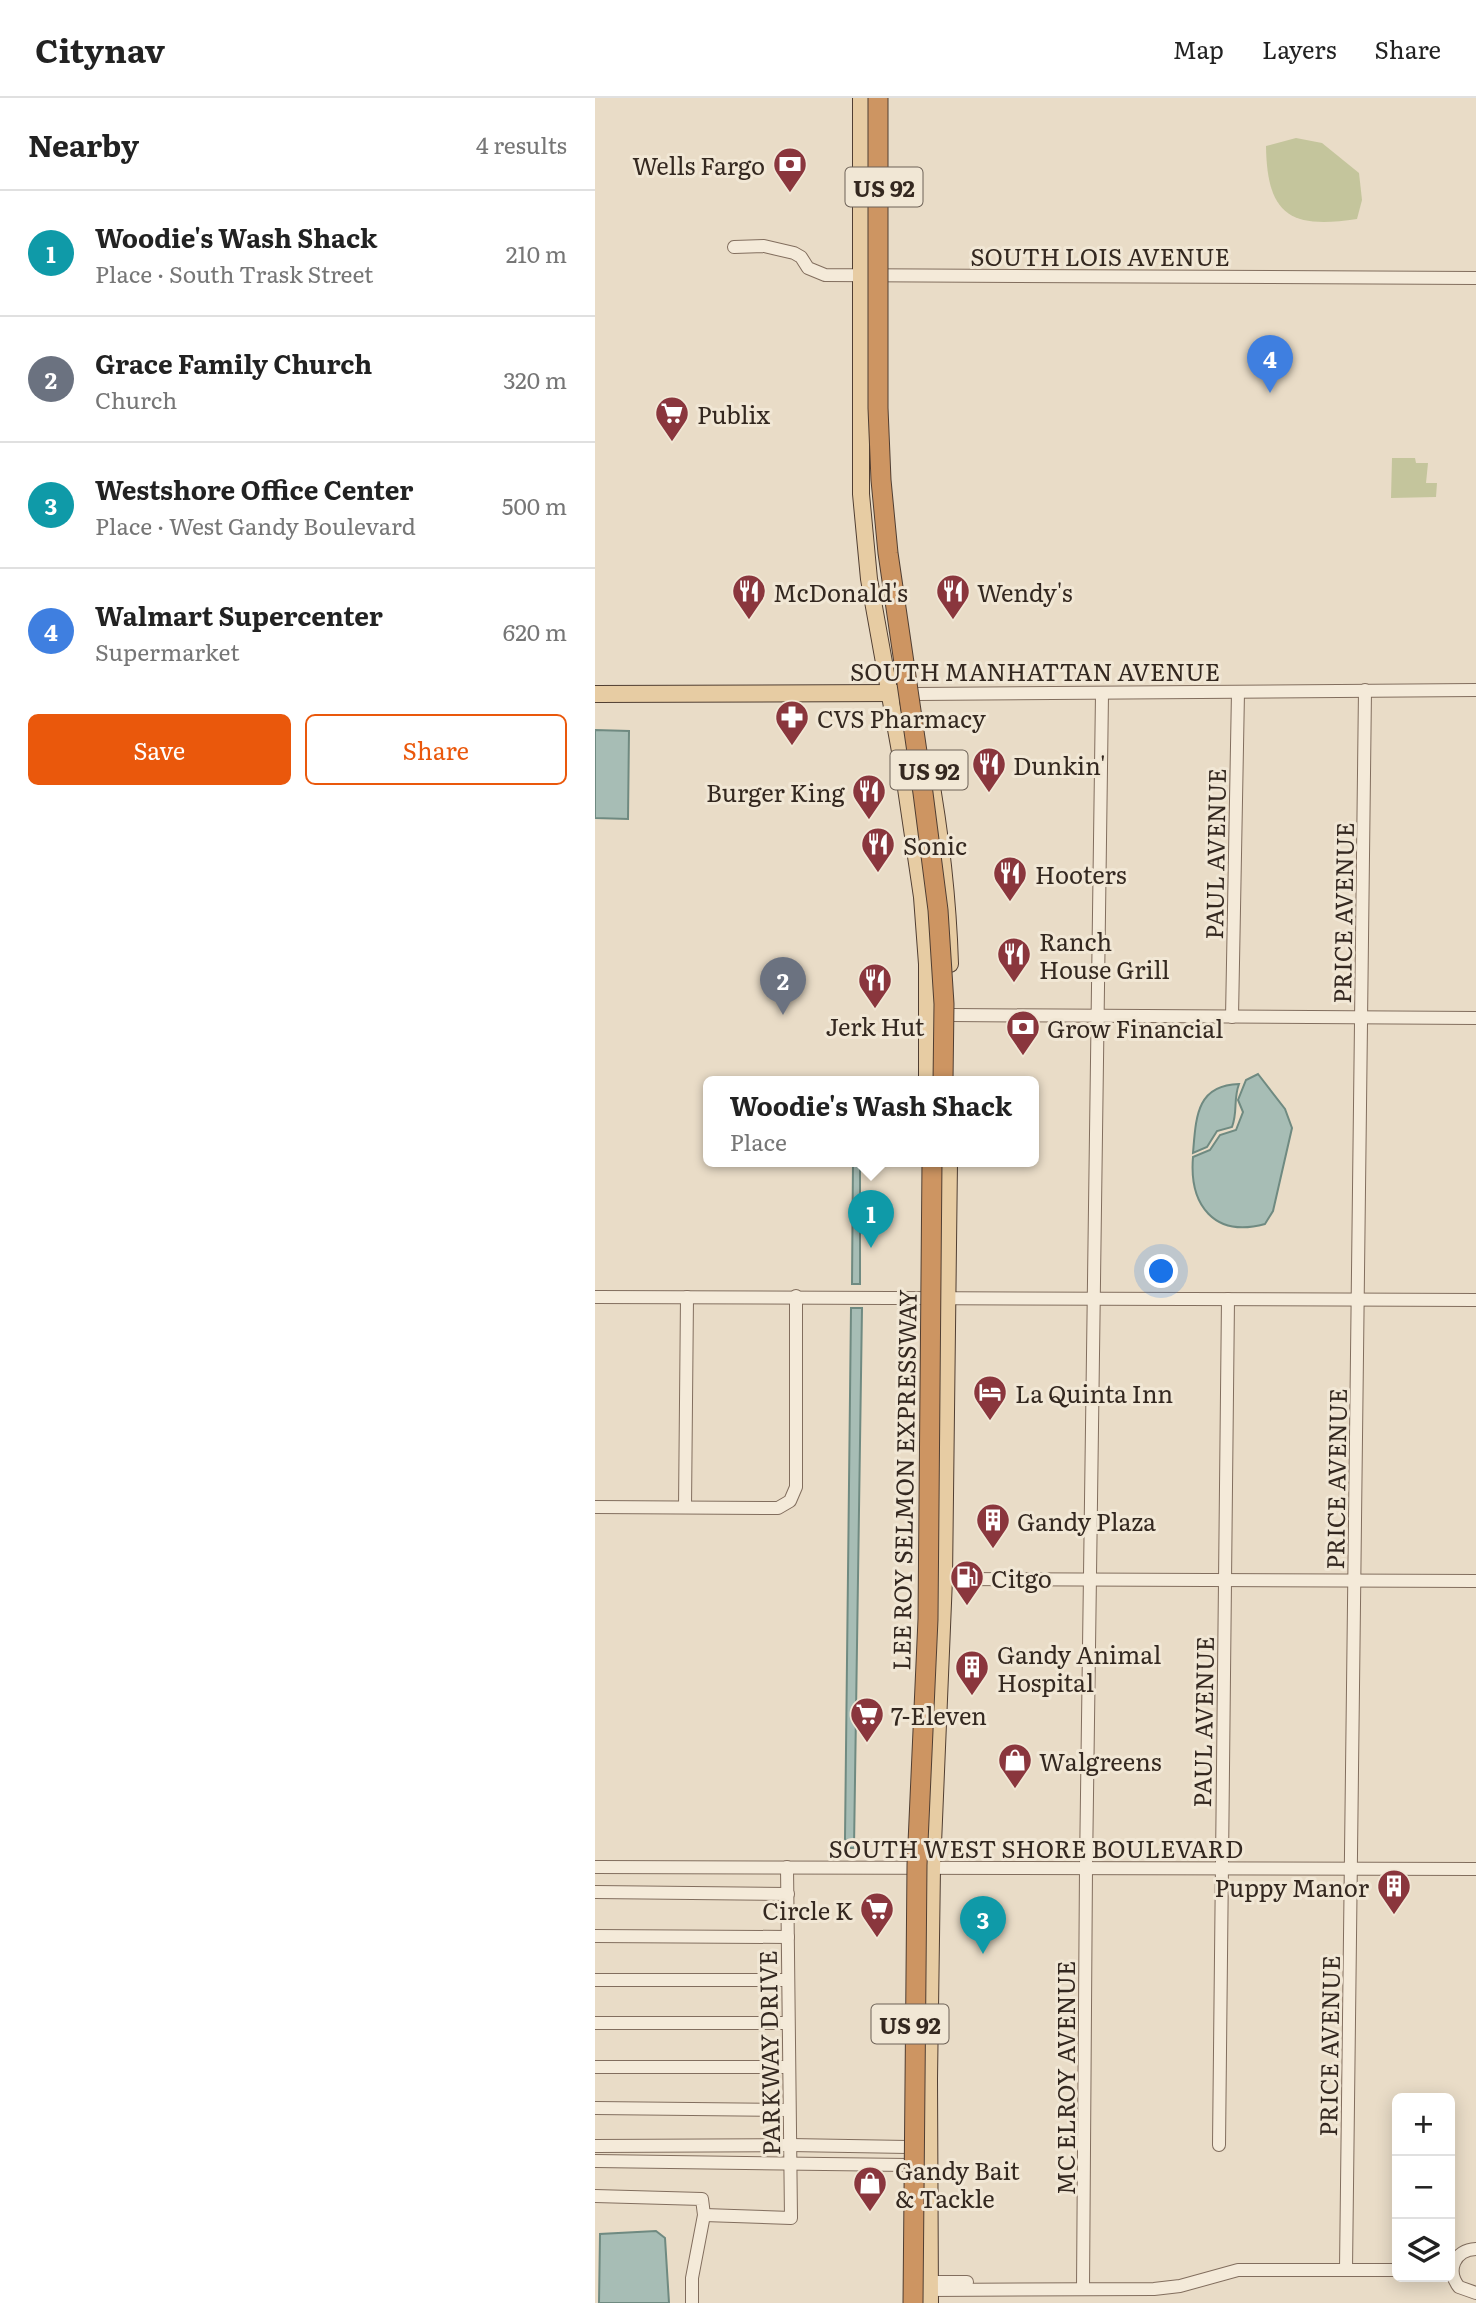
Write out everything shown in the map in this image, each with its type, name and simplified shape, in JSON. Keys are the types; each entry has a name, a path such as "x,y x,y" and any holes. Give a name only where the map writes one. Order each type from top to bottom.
{"highway":[{"path":"865,98 868,408 872,481 879,554 928,911 933,1004 933,1076"},
{"path":"878,98 877,408 881,481 888,553 938,910 944,1004 942,1076"},
{"name":"LEE ROY SELMON EXPRESSWAY","path":"913,2303 917,1865 927,1619 932,1167"},
{"name":"LEE ROY SELMON EXPRESSWAY","path":"929,2295 930,1865 940,1619 943,1167"}],"main road":[{"name":"US 92","path":"865,98 860,274 860,430 864,540 914,839 927,964 927,1076"},
{"path":"865,98 866,247 871,262 883,275"},
{"name":"US 92","path":"884,98 882,405 890,534 938,818 950,949 950,1076"},
{"path":"860,274 874,289 878,310 878,392 882,405"},
{"path":"860,430 865,439 869,539 890,661 902,684 915,694"},
{"path":"890,693 902,704 912,727 932,828 943,925 950,949"},
{"name":"SOUTH MANHATTAN AVENUE","path":"595,694 915,694"},
{"path":"927,964 937,973 941,984 942,1076"},
{"name":"US 92","path":"906,2303 911,1868 920,1676 926,1167"},
{"name":"US 92","path":"929,2295 932,1868 944,1579 949,1167"},
{"path":"926,1184 931,1193 929,1278 935,1292 948,1298"},
{"path":"924,1298 939,1309 940,1417 946,1438"},
{"path":"923,1448 927,1463 926,1556 931,1567 944,1579"},
{"path":"921,1580 928,1583 942,1619"},
{"path":"905,2264 918,2285 929,2295"}],"street":[{"name":"SOUTH LOIS AVENUE","path":"734,247 764,246 794,253 801,257 808,268 825,275 1476,278"},
{"name":"PRICE AVENUE","path":"1346,2269 1365,690"},
{"name":"SOUTH MANHATTAN AVENUE","path":"915,694 1476,690"},
{"name":"PAUL AVENUE","path":"1233,1017 1238,692"},
{"name":"MC ELROY AVENUE","path":"1083,2290 1102,694"},
{"path":"951,1016 1476,1018"},
{"path":"595,1507 778,1508 790,1501 796,1486 796,1296"},
{"path":"595,1297 1476,1300"},
{"path":"685,1507 687,1297"},
{"name":"PAUL AVENUE","path":"1219,2145 1228,1298"},
{"path":"944,1579 1476,1581"},
{"name":"SOUTH WEST SHORE BOULEVARD","path":"595,1867 1476,1869"},
{"name":"PARKWAY DRIVE","path":"704,2216 791,2218 787,1867"},
{"path":"595,1892 788,1894"},
{"path":"595,1936 788,1937"},
{"path":"595,1980 788,1980"},
{"path":"595,2023 788,2023"},
{"path":"595,2067 788,2067"},
{"path":"595,2108 788,2110"},
{"path":"595,2146 908,2147"},
{"path":"832,2164 833,2146"},
{"path":"595,2161 908,2165"},
{"path":"595,2196 702,2199 704,2216 692,2278 692,2303"},
{"path":"1455,2259 1467,2250 1476,2249"},
{"path":"929,2295 1012,2289 1154,2290 1180,2286 1238,2270 1392,2270"},
{"path":"1454,2282 1465,2291 1476,2293"}],"green space":[{"path":"1296,138 1322,143 1359,173 1362,200 1357,219 1315,222 1299,219 1287,212 1278,202 1267,170 1266,146"},
{"path":"1392,458 1415,458 1416,463 1428,463 1426,483 1437,483 1436,497 1391,498"}],"water":[{"path":"595,730 629,731 628,819 595,818"},
{"path":"1258,1074 1285,1109 1292,1128 1273,1211 1265,1224 1232,1226 1219,1222 1208,1214 1201,1203 1195,1190 1193,1157 1210,1150 1220,1135 1236,1130 1243,1112 1238,1100 1246,1080"},
{"path":"1239,1084 1232,1127 1217,1131 1207,1147 1193,1153 1195,1128 1206,1097 1214,1090"},
{"path":"853,1167 860,1167 860,1284 852,1284"},
{"path":"851,1308 862,1308 854,1848 847,1848 845,1839"},
{"path":"656,2231 665,2238 669,2303 599,2303 600,2234"}],"place":[{"name":"Wells Fargo","path":"790,194"},
{"name":"Walmart Supercenter","path":"1270,393"},
{"name":"Publix","path":"672,443"},
{"name":"McDonald's","path":"749,621"},
{"name":"Wendy's","path":"953,621"},
{"name":"CVS Pharmacy","path":"792,747"},
{"name":"Dunkin'","path":"989,794"},
{"name":"Burger King","path":"869,821"},
{"name":"Sonic","path":"878,874"},
{"name":"Hooters","path":"1010,903"},
{"name":"Ranch House Grill","path":"1014,984"},
{"name":"Jerk Hut","path":"875,1010"},
{"name":"Grace Family Church","path":"783,1015"},
{"name":"Grow Financial","path":"1023,1057"},
{"name":"Woodie's Wash Shack","path":"871,1248"},
{"name":"La Quinta Inn","path":"990,1422"},
{"name":"Gandy Plaza","path":"993,1550"},
{"name":"Citgo","path":"967,1607"},
{"name":"Gandy Animal Hospital","path":"972,1697"},
{"name":"7-Eleven","path":"867,1744"},
{"name":"Walgreens","path":"1015,1790"},
{"name":"Puppy Manor","path":"1394,1916"},
{"name":"Circle K","path":"877,1939"},
{"name":"Westshore Office Center","path":"983,1954"},
{"name":"Gandy Bait & Tackle","path":"870,2213"}]}
